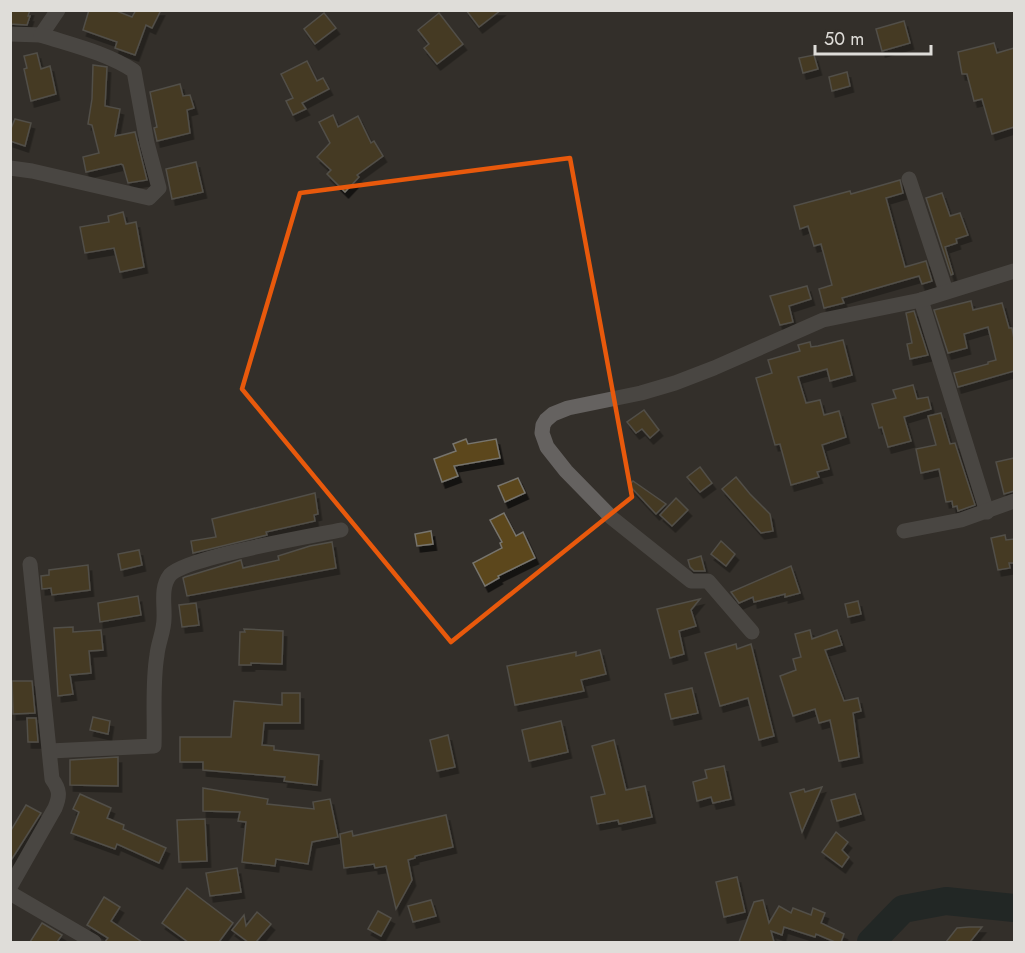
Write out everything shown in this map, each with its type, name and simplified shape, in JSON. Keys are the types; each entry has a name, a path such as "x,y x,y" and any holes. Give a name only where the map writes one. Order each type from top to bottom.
{"street":[{"path":"41,35 58,10"},
{"path":"10,34 41,35 104,56 134,71 147,143 159,188 149,198 10,168"},
{"path":"909,179 946,291"},
{"path":"752,632 708,581 691,581 612,518 566,471 547,447 542,433 543,425 553,414 568,408 641,393 675,382 714,368 823,320 921,300 1014,271"},
{"path":"921,300 987,512"},
{"path":"904,531 961,520 1014,501"},
{"path":"50,751 154,746 156,656 164,619 164,593 171,574 182,567 240,551 342,530"},
{"path":"10,887 59,798 59,789 52,779 30,564"},
{"path":"10,893 94,942"}],"highlighted area":[{"path":"570,158 632,497 451,642 242,389 300,193"}],"building":[{"path":"10,10 30,10 27,25 10,24"},
{"path":"89,10 114,10 132,17 136,10 161,10 152,28 146,25 135,55 115,48 117,42 83,30"},
{"path":"466,10 501,10 479,27"},
{"path":"324,13 336,28 315,44 304,29"},
{"path":"439,13 463,44 437,64 424,48 429,44 418,30"},
{"path":"904,21 910,43 882,51 876,29"},
{"path":"994,43 997,53 1014,48 1014,127 992,134 982,99 974,101 967,74 962,74 958,52"},
{"path":"37,53 41,69 50,66 56,94 31,101 24,69 27,68 24,56"},
{"path":"814,55 818,69 803,73 799,58"},
{"path":"307,61 317,81 323,78 329,89 302,103 306,109 293,115 286,101 293,98 281,74"},
{"path":"93,65 107,67 105,106 120,109 115,136 135,132 147,180 128,183 121,164 86,172 83,157 99,153 92,125 88,124 92,99"},
{"path":"847,72 850,86 832,91 829,77"},
{"path":"180,84 183,96 190,95 194,108 187,110 190,133 157,141 154,128 157,127 150,92"},
{"path":"333,115 338,127 358,116 371,143 374,141 383,156 357,175 359,177 345,192 327,174 331,170 317,157 330,143 319,122"},
{"path":"15,119 31,123 25,146 10,141 10,131"},
{"path":"196,162 203,192 172,199 166,169"},
{"path":"900,180 903,193 886,198 905,267 926,261 932,281 922,284 919,276 842,298 844,303 824,308 819,289 832,285 821,244 814,246 808,226 800,229 794,206 850,191 851,194"},
{"path":"942,193 950,216 960,213 968,235 956,239 957,243 945,247 953,274 951,275 926,198"},
{"path":"123,212 126,224 136,222 144,267 120,272 114,248 85,253 80,227 109,222 108,216"},
{"path":"807,286 811,299 789,306 793,322 780,325 770,296"},
{"path":"971,301 973,310 1002,303 1014,339 1014,371 958,387 954,373 996,360 988,327 964,334 967,348 948,353 934,310"},
{"path":"914,311 928,355 910,359 907,344 912,343 906,313"},
{"path":"843,340 852,375 830,381 827,369 798,377 806,403 820,400 824,415 839,411 846,437 822,445 829,469 817,472 819,477 791,485 780,444 775,445 756,378 772,373 768,360 800,351 798,345 810,342 811,347"},
{"path":"913,385 917,399 928,397 931,409 904,417 911,441 888,447 882,427 879,428 872,404 896,398 893,390"},
{"path":"644,410 659,430 650,438 642,429 636,433 627,422"},
{"path":"941,413 950,444 955,443 975,505 958,511 957,506 953,507 952,501 946,502 939,469 921,473 916,449 936,445 928,416"},
{"path":"466,439 468,444 496,439 500,458 454,466 458,476 442,482 434,459 456,451 453,444"},
{"path":"1014,458 1014,491 1004,494 996,462"},
{"path":"700,467 712,483 700,492 687,477"},
{"path":"736,477 770,514 773,531 761,533 722,489"},
{"path":"518,478 525,493 505,502 498,486"},
{"path":"633,481 666,504 656,514 629,485"},
{"path":"315,493 318,514 314,515 315,521 193,553 191,541 216,537 212,519"},
{"path":"676,498 688,510 672,526 660,515"},
{"path":"504,513 516,536 523,532 535,558 498,576 499,578 485,586 473,563 502,548 500,543 502,542 490,520"},
{"path":"431,531 433,544 417,546 415,534"},
{"path":"1005,535 1006,540 1014,539 1014,563 1009,563 1010,568 998,570 991,538"},
{"path":"721,541 735,554 726,566 711,554"},
{"path":"332,542 336,568 187,596 183,578 185,577 241,560 243,568 279,560 278,556"},
{"path":"139,550 142,565 121,570 118,554"},
{"path":"701,556 705,571 694,571 688,560"},
{"path":"88,565 90,590 52,595 51,588 42,589 41,576 49,575 49,570"},
{"path":"791,566 800,593 785,597 785,594 754,602 753,597 739,603 731,592"},
{"path":"138,596 141,615 100,622 98,603"},
{"path":"700,599 691,610 696,626 679,631 684,654 670,658 657,609"},
{"path":"858,601 861,614 848,617 845,604"},
{"path":"196,603 199,625 182,627 179,605"},
{"path":"73,627 73,632 101,630 103,650 89,651 91,673 70,675 73,694 58,696 54,628"},
{"path":"244,629 283,631 282,664 239,665 240,632 245,632"},
{"path":"810,630 812,639 837,630 842,645 825,650 844,701 858,698 861,711 853,713 859,757 839,761 830,720 819,723 815,709 793,716 780,676 796,670 793,659 801,657 795,634"},
{"path":"736,644 737,649 751,644 774,736 759,740 748,698 720,706 705,653"},
{"path":"600,650 606,674 581,680 584,691 515,705 507,666 576,652 576,656"},
{"path":"12,681 32,681 35,713 13,714"},
{"path":"692,688 698,713 671,719 665,694"},
{"path":"282,693 300,693 300,723 264,723 262,745 274,746 274,750 319,755 317,785 284,781 285,777 203,770 203,762 180,762 180,737 231,737 234,701 282,705"},
{"path":"93,717 110,721 108,734 90,730"},
{"path":"27,718 36,718 38,742 28,742"},
{"path":"561,721 568,752 529,761 522,730"},
{"path":"448,735 455,767 437,771 430,740"},
{"path":"614,740 626,790 645,786 652,817 619,824 618,820 597,824 591,797 605,794 592,746"},
{"path":"118,757 118,786 70,785 70,760"},
{"path":"724,766 731,799 713,803 711,797 697,801 693,782 707,778 705,770"},
{"path":"822,787 802,832 790,793"},
{"path":"203,788 268,799 267,804 314,809 313,802 330,799 338,837 312,842 308,864 276,859 275,866 242,862 246,822 238,821 240,812 203,811"},
{"path":"80,794 111,808 107,818 124,825 123,829 166,848 159,863 117,844 115,849 71,833 79,812 73,809"},
{"path":"855,794 861,814 837,821 831,800"},
{"path":"26,805 41,813 10,862 10,832"},
{"path":"446,815 453,847 415,856 408,860 412,880 396,909 386,866 375,868 374,864 344,868 340,834 352,831 353,836"},
{"path":"205,819 207,861 179,862 177,820"},
{"path":"836,832 848,842 842,850 849,857 842,867 822,852"},
{"path":"237,868 241,892 210,896 206,873"},
{"path":"737,877 745,912 724,917 716,882"},
{"path":"187,888 233,923 219,942 188,942 162,923"},
{"path":"104,897 120,907 111,921 142,942 105,942 108,938 87,925"},
{"path":"431,900 436,916 413,922 408,906"},
{"path":"763,900 769,923 779,906 791,913 793,908 811,915 813,908 825,913 821,923 844,934 841,942 784,927 782,935 771,931 774,942 739,942 754,902"},
{"path":"378,911 391,918 381,936 368,929"},
{"path":"257,912 271,924 256,942 248,942 232,930 244,915 246,926"},
{"path":"42,923 62,935 57,942 30,942"},
{"path":"982,927 970,942 946,942 957,928"}],"waterway":[{"path":"871,942 903,909 946,901 1014,908"}]}
